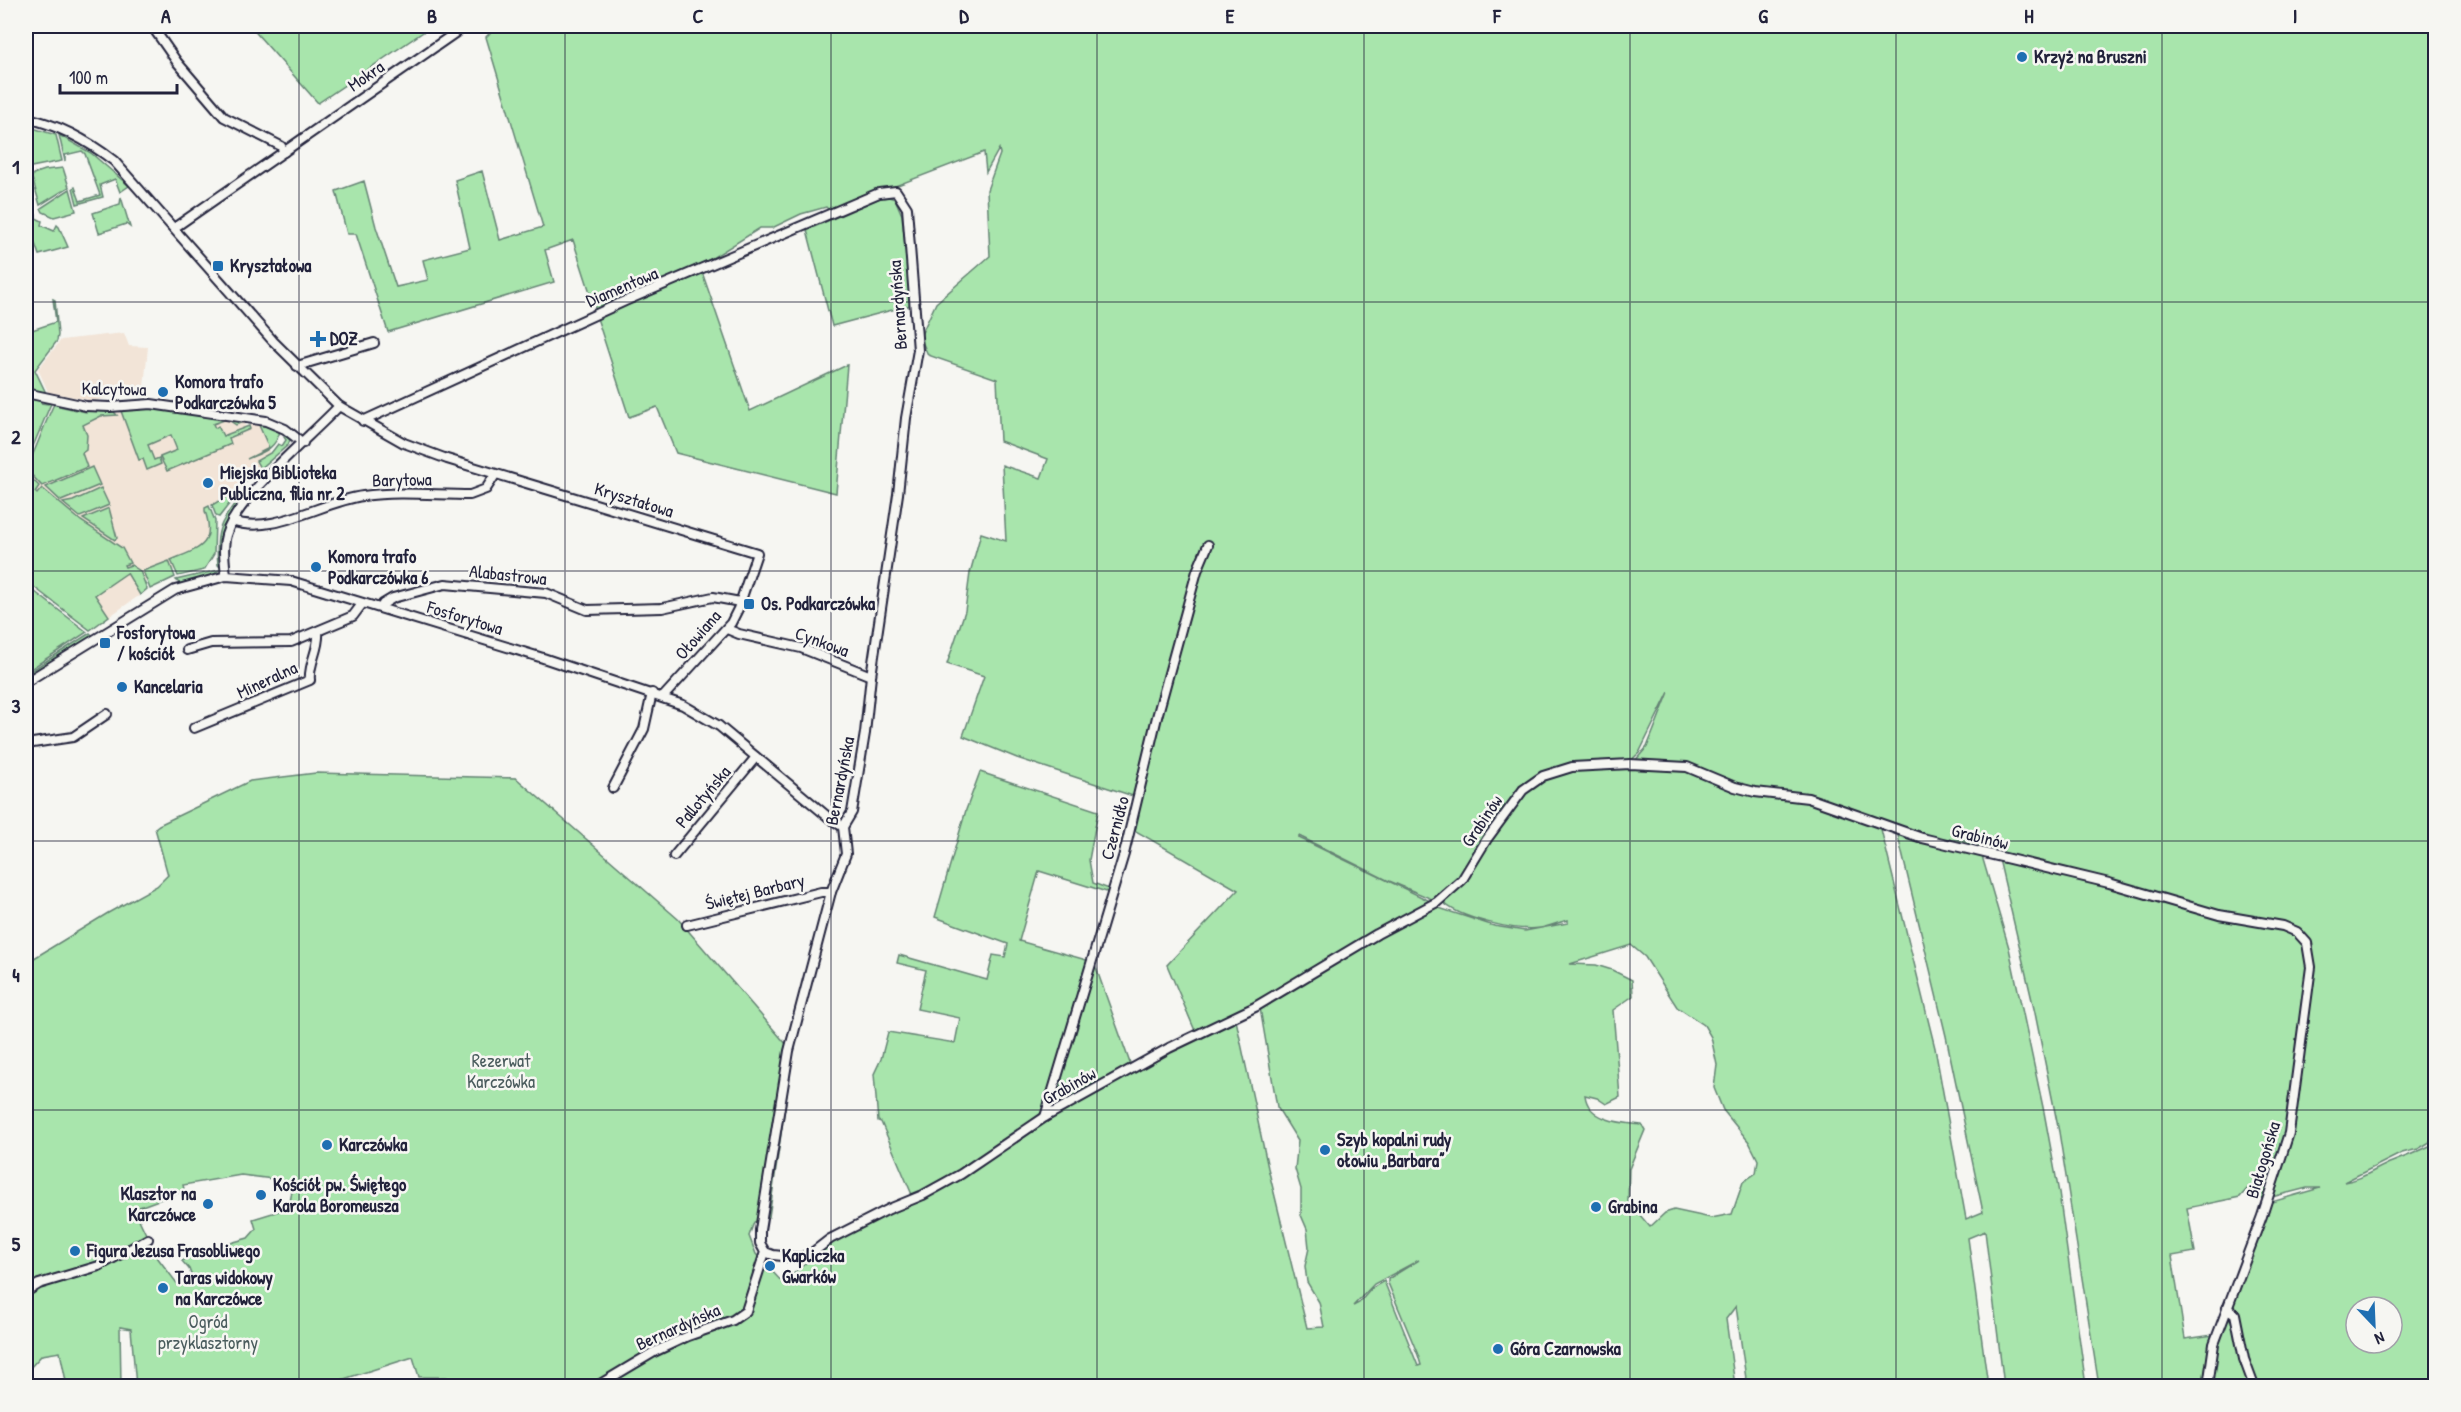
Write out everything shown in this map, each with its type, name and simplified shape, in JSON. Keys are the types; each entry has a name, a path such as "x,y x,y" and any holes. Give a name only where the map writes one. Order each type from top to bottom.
{"street":[{"path":"152,26 177,62 221,113 281,146 285,152"},
{"name":"Mokra","path":"174,228 465,26"},
{"name":"Kryształowa","path":"26,118 64,129 89,142 114,161 297,366 339,406 363,421 404,443 495,475 757,553"},
{"name":"Diamentowa","path":"363,421 625,301 879,192 896,191"},
{"name":"Bernardyńska","path":"597,1386 654,1352 688,1336 732,1320 746,1311 765,1252 760,1243 760,1230 785,1073 831,892 846,854 843,827 852,812 865,733 871,676 897,504 906,418 918,350 907,208 896,191"},
{"path":"297,366 374,343"},
{"name":"Kalcytowa","path":"26,393 92,407 151,404 245,417 278,425 303,443"},
{"path":"226,576 224,546 232,520 256,489 339,406"},
{"name":"Barytowa","path":"232,520 241,524 252,524 287,519 365,495 470,495 486,489 495,475"},
{"name":"Czernidło","path":"1045,1117 1124,854 1160,705 1197,572 1208,545"},
{"name":"Ołowiana","path":"663,697 727,629 740,602 757,553"},
{"name":"Fosforytowa","path":"26,682 160,597 193,584 226,576 291,581 663,697 710,719 843,827"},
{"name":"Alabastrowa","path":"381,609 383,604 393,598 445,584 546,593 587,610 662,608 713,597 740,602"},
{"path":"187,650 211,643 287,643 318,632 357,613 362,604"},
{"name":"Cynkowa","path":"727,629 739,634 801,648 871,676"},
{"name":"Mineralna","path":"194,728 310,680 309,673 319,638 318,632"},
{"path":"613,788 644,729 652,693"},
{"path":"26,744 73,737 107,714"},
{"name":"Pallotyńska","path":"674,856 756,757"},
{"name":"Grabinów","path":"765,1252 779,1256 802,1257 812,1253 830,1239 889,1209 923,1195 961,1174 1045,1117 1169,1048 1255,1007 1377,934 1437,902 1462,880 1487,839 1523,790 1543,776 1572,767 1630,764 1687,767 1736,787 1773,795 1808,798 1922,838 2103,881 2219,915 2283,926 2302,936"},
{"name":"Świętej Barbary","path":"687,925 821,892 831,892"},
{"name":"Białogońska","path":"2208,1386 2214,1344 2262,1216 2289,1133 2311,967 2307,943 2302,936"},
{"path":"26,1292 39,1284 99,1266 148,1239"},
{"path":"2228,1308 2235,1314 2244,1359 2254,1386"}],"shaded area":[{"path":"124,333 129,346 148,347 144,387 94,401 48,392 38,369 61,340"},
{"path":"133,411 206,417 243,422 245,426 259,424 269,444 269,455 263,466 241,480 244,486 230,497 205,508 208,515 210,555 135,586 140,595 90,630 26,580 26,469 37,448 41,431 98,415"}],"green space":[{"path":"250,26 432,26 318,103"},
{"path":"497,26 2435,26 2435,1139 2344,1182 2363,1176 2435,1143 2435,1386 2255,1386 2255,1384 2210,1386 2217,1346 2268,1203 2320,1188 2307,1188 2272,1197 2292,1133 2295,1110 2288,1115 2285,1135 2263,1199 2247,1189 2240,1197 2187,1208 2195,1252 2172,1256 2185,1339 2214,1335 2208,1354 2203,1386 2099,1386 2059,1132 2035,1013 1999,859 2067,877 2067,871 1932,837 1824,799 1797,793 1757,790 1685,765 1633,763 1647,747 1669,692 1639,753 1629,762 1581,763 1560,768 1526,785 1500,817 1460,878 1434,900 1387,880 1299,836 1299,838 1430,901 1337,956 1342,957 1433,906 1494,926 1525,931 1568,923 1568,920 1530,929 1503,926 1461,913 1442,901 1464,881 1524,793 1550,776 1568,770 1627,766 1687,770 1740,793 1807,801 1880,825 1935,1048 1966,1219 1983,1212 1946,1036 1897,832 1982,856 2009,948 2044,1112 2059,1193 2086,1386 2004,1386 1985,1231 1968,1238 1988,1386 1747,1386 1736,1306 1726,1319 1735,1386 604,1386 663,1351 706,1331 701,1328 675,1339 596,1386 464,1386 463,1382 446,1377 419,1377 413,1357 322,1386 136,1386 131,1329 120,1327 121,1386 67,1386 60,1352 42,1355 26,1372 26,963 157,886 168,875 155,828 159,825 250,781 316,773 516,778 678,919 793,1052 769,1217 754,1222 749,1236 756,1254 783,1283 830,1242 923,1199 1051,1116 1176,1048 1236,1020 1268,1168 1307,1328 1324,1327 1319,1302 1307,1282 1305,1266 1309,1248 1307,1229 1301,1215 1301,1189 1295,1169 1298,1141 1277,1107 1260,1008 1320,970 1316,968 1261,1001 1196,1033 1167,965 1238,890 1134,830 1174,667 1171,666 1136,797 1017,758 963,736 984,676 947,664 965,611 970,573 981,533 1006,541 1002,465 1041,478 1048,459 1000,441 997,379 928,355 920,337 936,303 990,256 987,190 1000,154 999,149 986,172 984,152 830,211 826,207 801,214 772,228 760,228 701,265 596,311 573,240 545,250 554,282 388,332 356,234 347,234 336,191 364,181 376,227 396,287 428,280 423,260 470,248 455,180 482,171 500,240 543,227 486,37","holes":["1202,555 1203,562 1183,635 1179,637 1197,566","1631,945 1645,957 1677,1007 1704,1025 1711,1037 1717,1065 1714,1088 1723,1110 1749,1142 1758,1160 1756,1173 1743,1182 1732,1214 1711,1218 1674,1210 1665,1213 1650,1227 1628,1201 1629,1169 1645,1130 1642,1125 1607,1119 1587,1104 1585,1095 1597,1098 1606,1104 1620,1097 1613,1010 1633,996 1632,980 1596,965 1570,964","241,1175 281,1180 292,1191 289,1208 253,1219 256,1229 248,1238 202,1251 182,1261 192,1277 179,1286 157,1257 134,1209 180,1192 184,1189 183,1185","1419,1260 1388,1279 1388,1283 1421,1365 1418,1366 1384,1281 1372,1288 1359,1303 1353,1306 1374,1284"]},
{"path":"26,126 56,135 62,161 26,168"},
{"path":"59,135 91,153 129,186 120,192 115,179 100,185 103,197 77,204 73,188 75,187 80,201 100,195 85,154 82,151 65,155 65,161"},
{"path":"63,168 69,187 40,205 32,178 33,174"},
{"path":"70,189 76,211 54,217 43,212 41,208"},
{"path":"121,197 130,227 126,224 99,233 93,213 120,204"},
{"path":"880,198 895,199 902,215 911,305 832,326 807,230"},
{"path":"36,215 36,218 42,221 41,225 54,231 57,225 59,227 68,247 39,255 26,218"},
{"path":"702,272 750,411 847,365 836,493 676,453 657,407 629,417 597,318"},
{"path":"53,299 55,300 57,341 35,370 45,391 44,395 26,391 26,332 56,322"},
{"path":"26,395 41,399 41,403 48,404 52,401 26,463"},
{"path":"55,402 59,406 86,412 90,410 113,411 117,415 101,416 83,425 87,435 86,450 82,453 87,467 42,486 26,469"},
{"path":"148,407 245,421 236,425 227,419 213,424 215,428 218,426 223,436 249,426 250,429 229,438 231,444 167,471 160,457 177,450 171,435 148,445 154,460 159,458 161,464 147,470 143,459 139,460 121,411"},
{"path":"258,423 280,430 272,446 268,449 258,455 247,459 269,448"},
{"path":"286,436 290,440 288,445 246,481 246,475 260,468 256,461 272,452 278,444 282,446"},
{"path":"92,467 100,485 61,501 46,487"},
{"path":"26,473 39,486 35,492 37,494 42,488 81,521 122,548 130,563 124,565 125,567 131,565 140,571 147,589 140,595 127,573 95,595 109,616 90,630 26,581"},
{"path":"101,488 109,505 80,517 63,503 73,501"},
{"path":"234,492 237,494 219,517 216,516 212,505"},
{"path":"239,498 241,501 223,527 220,567 217,544 220,528"},
{"path":"209,506 215,521 214,554 204,570 178,576 171,560 196,549 206,539 208,523 205,508"},
{"path":"109,508 117,538 115,540 83,519"},
{"path":"169,561 175,577 150,589 143,571"},
{"path":"219,570 213,576 180,584 176,580"},
{"path":"26,585 87,632 26,672 26,663 30,661 26,652"},
{"path":"90,633 93,636 26,679 26,674"},
{"path":"980,772 1098,811 1089,860 1093,883 1109,889 1125,839 1110,893 1039,871 1019,941 1090,961 1043,1114 962,1170 913,1197 881,1122 878,1121 874,1074 881,1059 888,1032 955,1043 960,1018 917,1009 926,970 897,963 899,955 987,980 993,955 1005,957 1008,944 935,917 966,810"},
{"path":"1094,962 1131,1066 1051,1109"}],"place":[{"name":"Krzyż na Bruszni","path":"2022,57"},
{"name":"Kryształowa","path":"218,266"},
{"name":"DOZ","path":"318,339"},
{"name":"Komora trafo Podkarczówka 5","path":"163,392"},
{"name":"Miejska Biblioteka Publiczna, filia nr 2","path":"208,483"},
{"name":"Komora trafo Podkarczówka 6","path":"316,567"},
{"name":"Os. Podkarczówka","path":"749,604"},
{"name":"Fosforytowa / kościół","path":"105,643"},
{"name":"Kancelaria","path":"122,687"},
{"name":"Karczówka","path":"327,1145"},
{"name":"Szyb kopalni rudy ołowiu „Barbara”","path":"1325,1150"},
{"name":"Kościół pw. Świętego Karola Boromeusza","path":"261,1195"},
{"name":"Klasztor na Karczówce","path":"208,1204"},
{"name":"Grabina","path":"1596,1207"},
{"name":"Figura Jezusa Frasobliwego","path":"75,1251"},
{"name":"Kapliczka Gwarków","path":"770,1266"},
{"name":"Taras widokowy na Karczówce","path":"163,1288"},
{"name":"Góra Czarnowska","path":"1498,1349"}],"park label":[{"name":"Rezerwat Karczówka","path":"501,1071"},
{"name":"Ogród przyklasztorny","path":"208,1332"}]}
